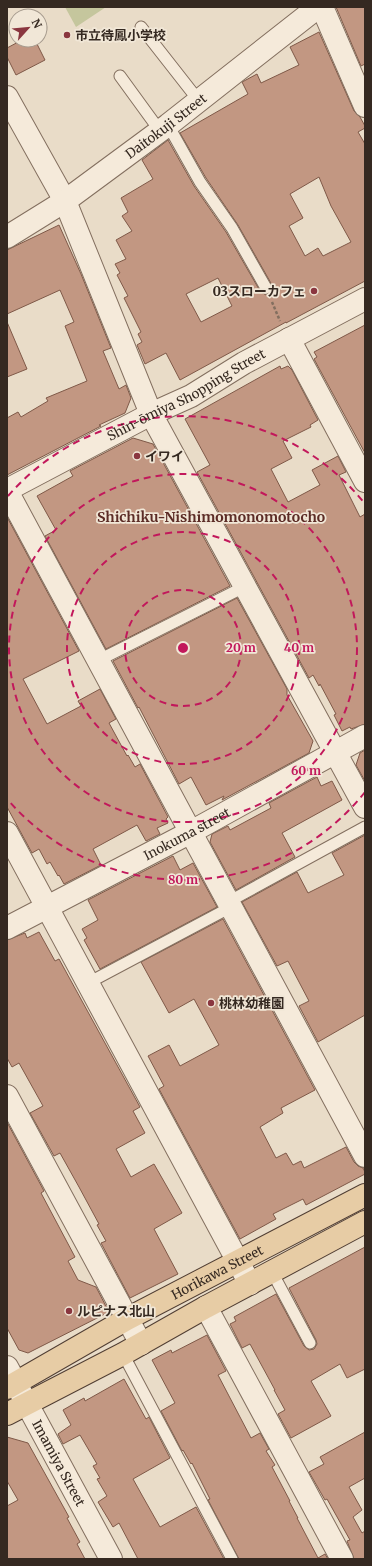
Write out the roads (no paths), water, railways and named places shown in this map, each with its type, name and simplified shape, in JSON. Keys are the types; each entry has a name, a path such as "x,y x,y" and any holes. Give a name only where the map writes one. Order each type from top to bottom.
{"main road":[{"name":"Horikawa Street","path":"10,1379 365,1195"},
{"name":"Horikawa Street","path":"7,1414 132,1349 206,1307 364,1224"}],"street":[{"name":"Daitokuji Street","path":"7,237 65,201 164,128 318,7"},
{"path":"322,7 365,106"},
{"path":"7,97 65,201 151,414 244,588 365,807"},
{"name":"Shin-ōmiya Shopping Street","path":"7,490 151,414 191,396 244,363 365,299"},
{"path":"289,339 365,480"},
{"path":"7,490 365,1156"},
{"name":"Inokuma street","path":"7,928 191,832 365,736"},
{"path":"7,834 250,1284"},
{"path":"7,1096 127,1319 132,1349"},
{"path":"206,1307 342,1559"},
{"name":"Imamiya Street","path":"10,1379 27,1403 111,1559"}],"lane":[{"path":"140,27 199,100"},
{"path":"120,76 164,128 232,228 266,288"},
{"path":"99,660 244,588"},
{"path":"88,983 365,827"},
{"path":"272,1272 310,1343"},
{"path":"132,1349 232,1559"}],"place":[{"name":"市立待鳳小学校","path":"67,35"},
{"name":"03スローカフェ","path":"314,291"},
{"name":"イワイ","path":"137,456"},
{"name":"桃林幼稚園","path":"211,1003"},
{"name":"ルピナス北山","path":"69,1311"}],"district":[{"name":"Shichiku-Nishimomonomotocho","path":"211,517"}]}
